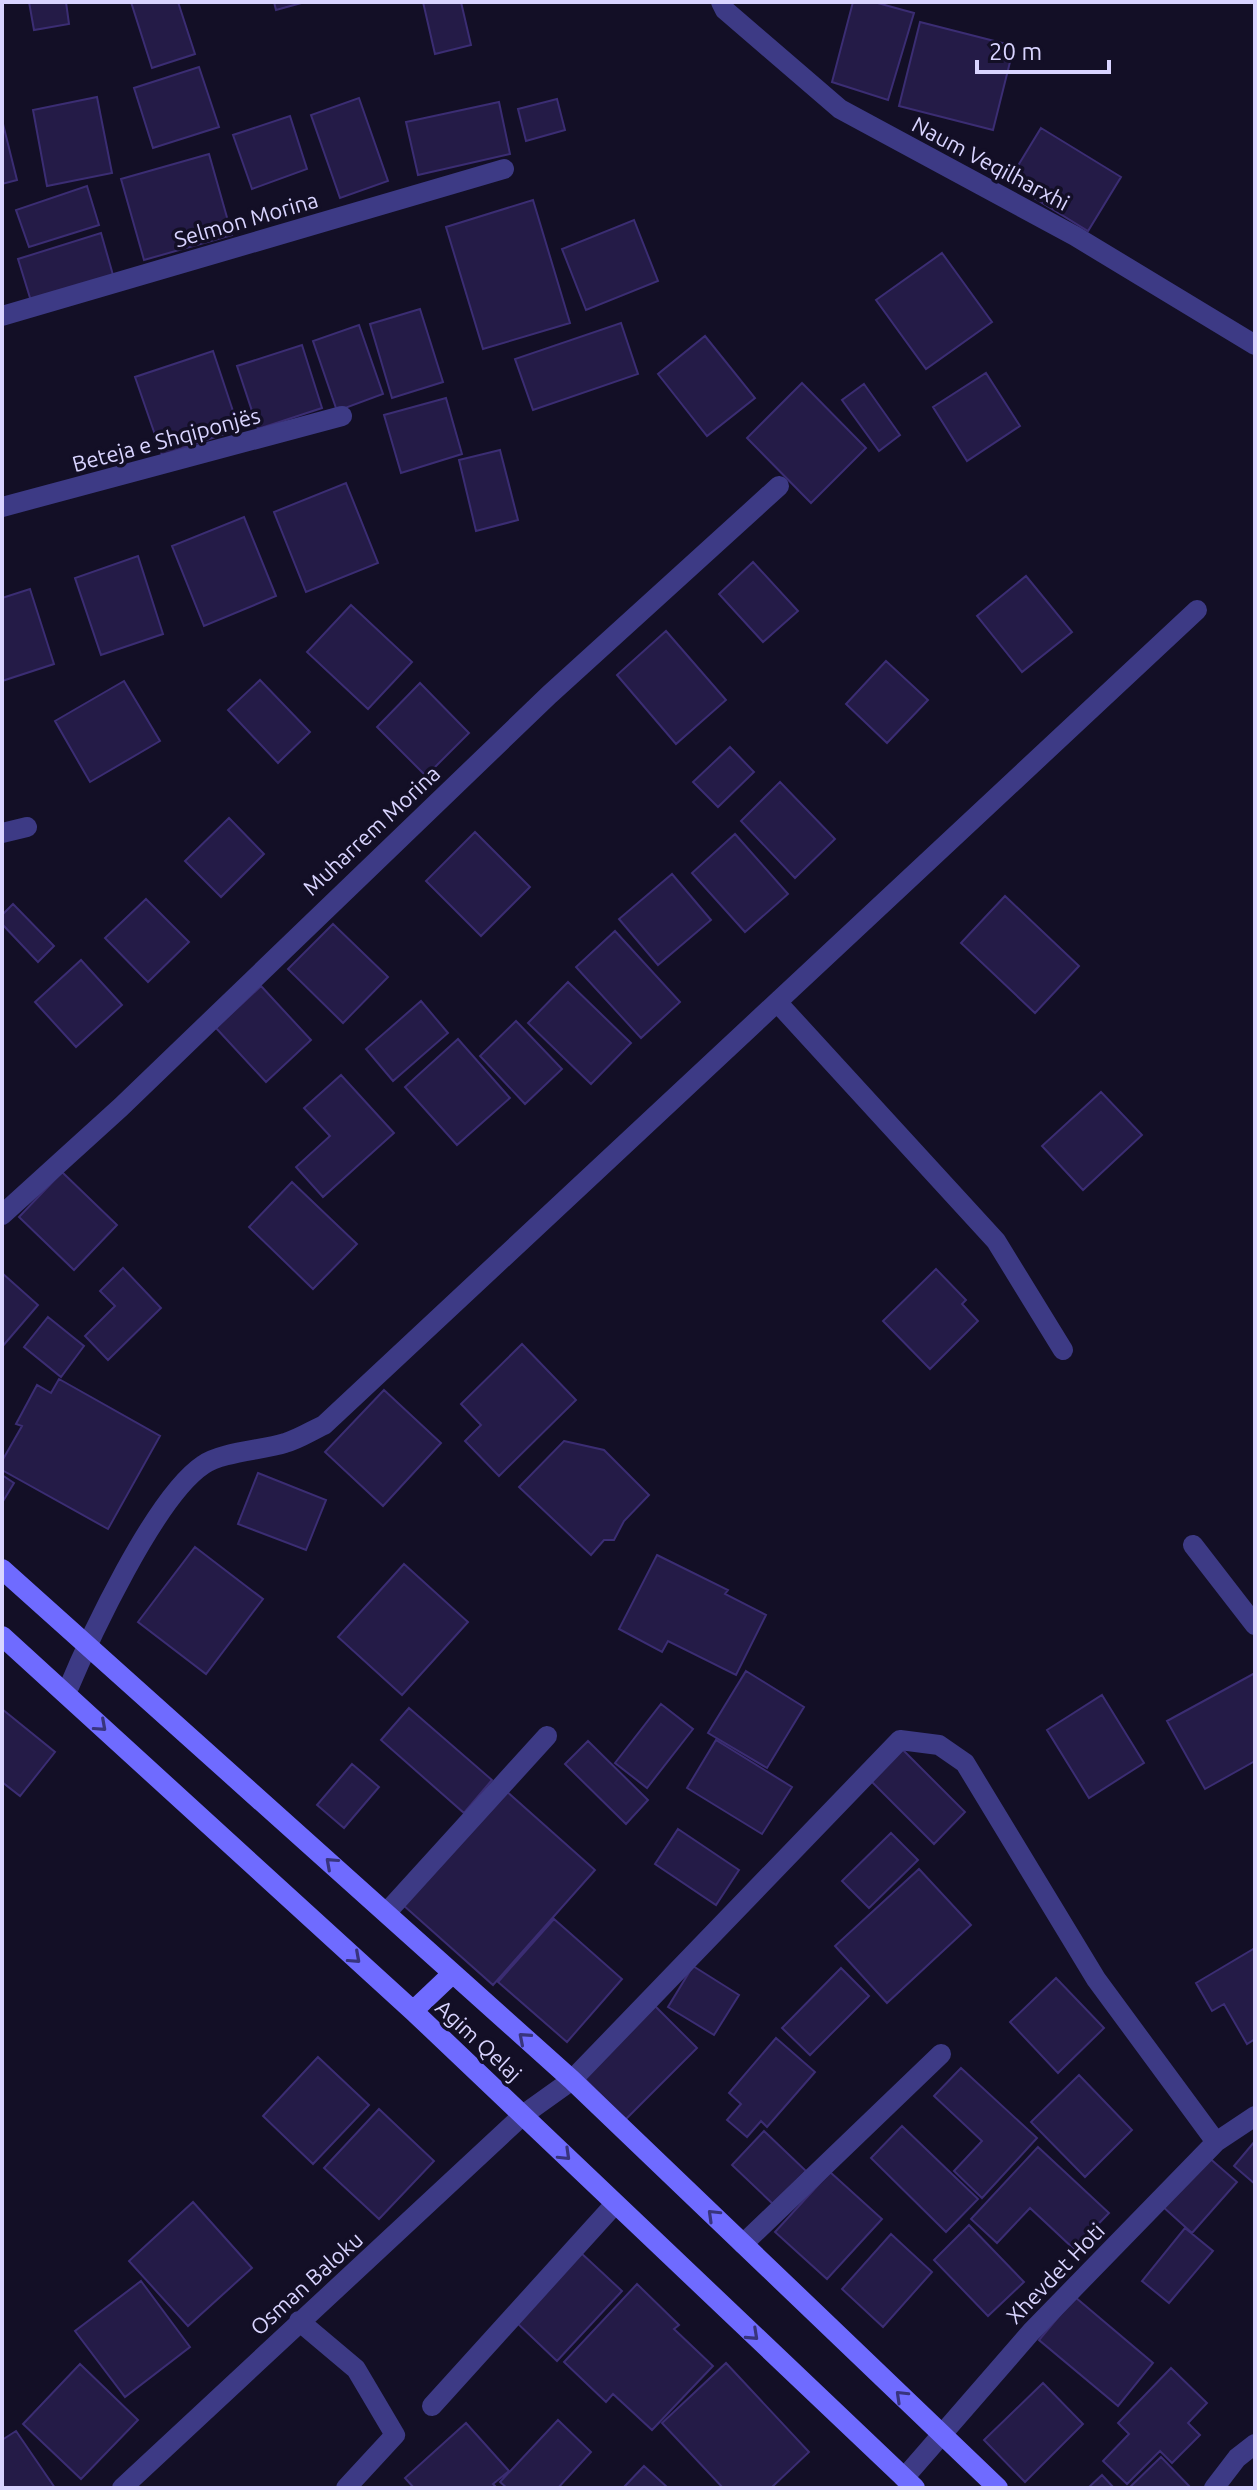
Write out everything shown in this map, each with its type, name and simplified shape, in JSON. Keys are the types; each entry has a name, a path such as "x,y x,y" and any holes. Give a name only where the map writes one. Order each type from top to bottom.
{"main road":[{"name":"Agim Qelaj","path":"2,1569 572,2080 998,2488"},
{"name":"Agim Qelaj","path":"2,1636 413,2011 909,2483"},
{"path":"413,2011 452,1974"}],"street":[{"name":"Naum Veqilharxhi","path":"721,2 725,10 840,109 1075,236 1255,345"},
{"name":"Selmon Morina","path":"2,316 504,169"},
{"name":"Beteja e Shqiponjës","path":"2,507 342,416"},
{"name":"Muharrem Morina","path":"2,1215 121,1107 549,695 779,486"},
{"path":"66,1694 86,1646 145,1538 180,1487 204,1463 288,1442 324,1425 1197,610"},
{"path":"2,833 27,827"},
{"path":"777,1002 996,1241 1063,1350"},
{"path":"1193,1545 1255,1625"},
{"path":"387,1912 547,1736"},
{"name":"Osman Baloku","path":"122,2488 523,2115 572,2080 900,1740 939,1745 965,1763 1096,1979 1216,2142"},
{"path":"743,2244 941,2054"},
{"name":"Xhevdet Hoti","path":"909,2483 942,2435 1031,2332 1216,2142 1255,2116"},
{"path":"432,2406 615,2204"},
{"path":"299,2321 356,2369 395,2435 346,2488"},
{"path":"1214,2488 1237,2458 1255,2444"}],"building":[{"path":"29,2 66,2 69,24 34,30"},
{"path":"131,2 178,2 195,54 152,68"},
{"path":"274,2 305,2 276,10"},
{"path":"423,2 461,2 471,45 435,54"},
{"path":"853,2 874,2 914,13 888,100 832,82"},
{"path":"920,22 1014,46 993,130 899,106"},
{"path":"199,67 219,127 153,148 134,88"},
{"path":"97,97 112,173 47,186 33,110"},
{"path":"359,98 388,181 340,198 311,115"},
{"path":"557,99 565,130 526,141 518,109"},
{"path":"499,102 510,154 418,175 406,122"},
{"path":"290,116 307,169 252,189 233,135"},
{"path":"2,120 17,180 2,184"},
{"path":"1041,128 1121,177 1088,231 1008,182"},
{"path":"209,154 232,235 144,260 121,179"},
{"path":"87,186 99,225 29,247 16,210"},
{"path":"533,200 570,323 483,349 446,227"},
{"path":"634,220 658,281 586,310 562,249"},
{"path":"101,233 113,275 31,301 18,259"},
{"path":"942,253 992,322 926,369 876,300"},
{"path":"420,309 443,382 392,398 370,324"},
{"path":"621,323 638,374 533,410 515,359"},
{"path":"359,325 383,394 337,411 313,341"},
{"path":"705,336 755,398 707,436 658,374"},
{"path":"302,345 322,408 258,429 237,366"},
{"path":"213,351 239,429 162,455 135,377"},
{"path":"986,373 1020,426 967,461 933,407"},
{"path":"802,383 866,448 811,503 747,438"},
{"path":"864,384 900,435 879,451 842,400"},
{"path":"446,398 462,454 401,473 384,415"},
{"path":"500,450 518,520 476,531 459,460"},
{"path":"346,483 378,563 306,592 274,512"},
{"path":"244,517 276,596 204,626 172,546"},
{"path":"138,556 163,634 101,655 75,578"},
{"path":"753,562 798,611 763,642 719,594"},
{"path":"1026,576 1072,632 1022,672 977,616"},
{"path":"30,589 54,664 2,681 2,598"},
{"path":"351,605 412,662 368,709 307,652"},
{"path":"666,631 726,700 676,744 617,675"},
{"path":"886,661 928,700 887,743 846,704"},
{"path":"260,680 310,732 278,763 228,710"},
{"path":"124,681 160,741 90,782 55,721"},
{"path":"420,683 469,733 426,776 377,727"},
{"path":"730,747 754,772 718,807 693,782"},
{"path":"780,782 835,839 795,878 741,821"},
{"path":"229,818 264,854 221,897 185,861"},
{"path":"475,832 530,887 481,936 426,881"},
{"path":"735,834 788,894 745,932 692,873"},
{"path":"672,874 711,920 658,965 619,919"},
{"path":"1005,896 1079,966 1035,1013 961,943"},
{"path":"146,899 189,942 148,982 105,938"},
{"path":"13,904 54,946 38,962 2,924 2,915"},
{"path":"333,924 388,977 343,1023 288,969"},
{"path":"615,931 680,1002 641,1038 576,967"},
{"path":"81,960 122,1005 76,1047 35,1002"},
{"path":"568,982 631,1043 591,1084 528,1023"},
{"path":"261,986 311,1040 266,1082 216,1028"},
{"path":"421,1001 448,1033 393,1081 366,1049"},
{"path":"516,1021 562,1069 525,1104 480,1056"},
{"path":"458,1039 510,1098 457,1145 405,1087"},
{"path":"341,1075 394,1133 323,1197 296,1167 330,1136 304,1108"},
{"path":"1101,1092 1142,1135 1083,1190 1042,1146"},
{"path":"62,1172 117,1225 74,1270 19,1217"},
{"path":"292,1182 357,1244 313,1289 249,1227"},
{"path":"123,1268 161,1308 108,1360 85,1336 115,1306 100,1291"},
{"path":"936,1269 966,1300 962,1304 978,1321 930,1369 883,1321"},
{"path":"2,1273 38,1305 2,1347"},
{"path":"48,1317 84,1346 61,1377 24,1347"},
{"path":"522,1344 576,1400 499,1476 465,1441 481,1425 461,1404"},
{"path":"59,1379 160,1436 108,1529 2,1470 2,1461 22,1426 16,1424 37,1385 51,1393"},
{"path":"384,1390 441,1443 383,1506 325,1452"},
{"path":"564,1441 604,1450 649,1495 624,1521 614,1540 604,1540 591,1555 519,1487"},
{"path":"258,1473 326,1500 306,1550 238,1524"},
{"path":"2,1475 14,1483 2,1503"},
{"path":"195,1547 263,1599 206,1674 138,1622"},
{"path":"657,1555 728,1590 725,1594 766,1615 736,1675 668,1641 662,1652 619,1629"},
{"path":"404,1564 468,1622 402,1695 338,1637"},
{"path":"746,1671 804,1707 767,1768 708,1733"},
{"path":"1255,1673 1255,1761 1205,1789 1167,1721"},
{"path":"1102,1695 1144,1763 1089,1798 1047,1730"},
{"path":"661,1704 693,1729 647,1788 615,1763"},
{"path":"409,1708 492,1780 464,1813 381,1740"},
{"path":"2,1709 55,1752 20,1796 2,1782"},
{"path":"716,1740 792,1787 762,1834 687,1788"},
{"path":"588,1741 648,1800 626,1824 565,1764"},
{"path":"902,1749 965,1812 934,1844 871,1781"},
{"path":"352,1764 379,1787 344,1828 317,1805"},
{"path":"505,1790 595,1870 493,1985 403,1905"},
{"path":"678,1829 739,1870 716,1905 655,1864"},
{"path":"891,1833 918,1860 869,1908 842,1881"},
{"path":"919,1869 971,1925 887,2003 835,1946"},
{"path":"554,1919 622,1979 567,2042 498,1982"},
{"path":"1255,1948 1255,2039 1247,2044 1224,2004 1212,2011 1196,1983"},
{"path":"693,1966 739,1995 714,2035 668,2007"},
{"path":"841,1968 869,1996 810,2055 782,2028"},
{"path":"1056,1978 1104,2028 1058,2073 1010,2022"},
{"path":"653,2004 697,2048 625,2120 582,2076"},
{"path":"776,2038 815,2072 767,2127 761,2121 747,2137 727,2120 741,2104 729,2093"},
{"path":"318,2057 369,2105 313,2164 263,2116"},
{"path":"961,2068 1037,2138 982,2198 954,2171 982,2141 934,2096"},
{"path":"1079,2075 1132,2130 1085,2177 1031,2122"},
{"path":"379,2109 434,2161 379,2219 324,2168"},
{"path":"902,2126 978,2199 946,2232 871,2158"},
{"path":"764,2131 806,2171 774,2205 732,2165"},
{"path":"1255,2141 1255,2184 1234,2166"},
{"path":"1038,2147 1109,2213 1074,2249 1030,2208 997,2243 971,2219"},
{"path":"1207,2156 1237,2182 1192,2233 1162,2206"},
{"path":"830,2172 882,2219 827,2279 775,2232"},
{"path":"193,2202 252,2268 188,2326 129,2261"},
{"path":"969,2225 1024,2282 988,2316 934,2260"},
{"path":"1185,2228 1213,2251 1169,2303 1142,2281"},
{"path":"891,2234 932,2272 883,2327 842,2289"},
{"path":"580,2252 622,2291 557,2361 515,2321"},
{"path":"141,2281 190,2347 125,2397 75,2331"},
{"path":"637,2284 679,2325 674,2329 713,2366 652,2430 613,2394 606,2402 564,2362"},
{"path":"1075,2297 1153,2363 1118,2406 1039,2340"},
{"path":"726,2363 809,2452 771,2488 723,2488 662,2423"},
{"path":"80,2364 138,2420 81,2479 23,2424"},
{"path":"1171,2368 1207,2403 1188,2423 1200,2435 1172,2463 1160,2451 1127,2484 1103,2461 1129,2434 1118,2423"},
{"path":"1043,2383 1083,2424 1025,2482 984,2440"},
{"path":"558,2420 591,2452 558,2488 507,2488 500,2482"},
{"path":"466,2423 509,2471 493,2484 497,2488 414,2488 405,2478"},
{"path":"16,2431 55,2488 2,2488 2,2440"},
{"path":"1161,2457 1191,2488 1129,2488"},
{"path":"644,2466 668,2488 623,2488"},
{"path":"1102,2475 1114,2488 1088,2488"}]}
